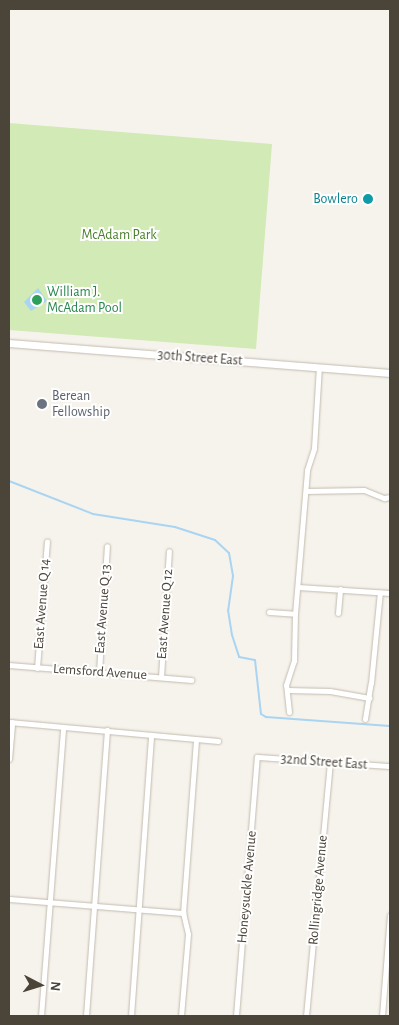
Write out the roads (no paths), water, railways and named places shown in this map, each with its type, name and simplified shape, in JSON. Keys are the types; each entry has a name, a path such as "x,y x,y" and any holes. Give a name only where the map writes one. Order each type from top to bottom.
{"street":[{"name":"30th Street East","path":"9,343 390,373"},
{"path":"289,712 286,685 294,661 295,614 307,470 314,448 319,367"},
{"path":"306,491 364,490 384,498 390,498"},
{"name":"East Avenue Q 14","path":"37,668 47,541"},
{"name":"East Avenue Q 13","path":"99,672 107,546"},
{"name":"East Avenue Q 12","path":"161,677 169,551"},
{"path":"298,587 390,593"},
{"path":"338,613 340,589"},
{"path":"365,719 369,698 380,592"},
{"path":"269,612 295,614"},
{"name":"Lemsford Avenue","path":"9,665 191,680"},
{"path":"287,690 330,691 369,698"},
{"path":"9,759 10,722 218,741"},
{"path":"41,1016 63,728"},
{"path":"86,1016 107,730"},
{"path":"131,1016 151,735"},
{"path":"181,1016 188,934 183,913 196,739"},
{"name":"32nd Street East","path":"258,757 390,766"},
{"name":"Honeysuckle Avenue","path":"236,1016 258,757"},
{"name":"Rollingridge Avenue","path":"306,1016 330,763"},
{"path":"9,899 183,913"},
{"path":"382,1016 390,915"}],"water":[{"name":"William J. McAdam Pool","path":"38,288 47,301 31,311 24,302"}],"waterway":[{"path":"9,481 93,514 175,527 215,540 229,553 233,576 228,610 232,635 239,657 255,660 261,714 266,717 390,726"}],"place":[{"name":"Bowlero","path":"368,199"},
{"name":"William J. McAdam Pool","path":"37,300"},
{"name":"Berean Fellowship","path":"42,404"}],"park label":[{"name":"McAdam Park","path":"119,235"}]}
